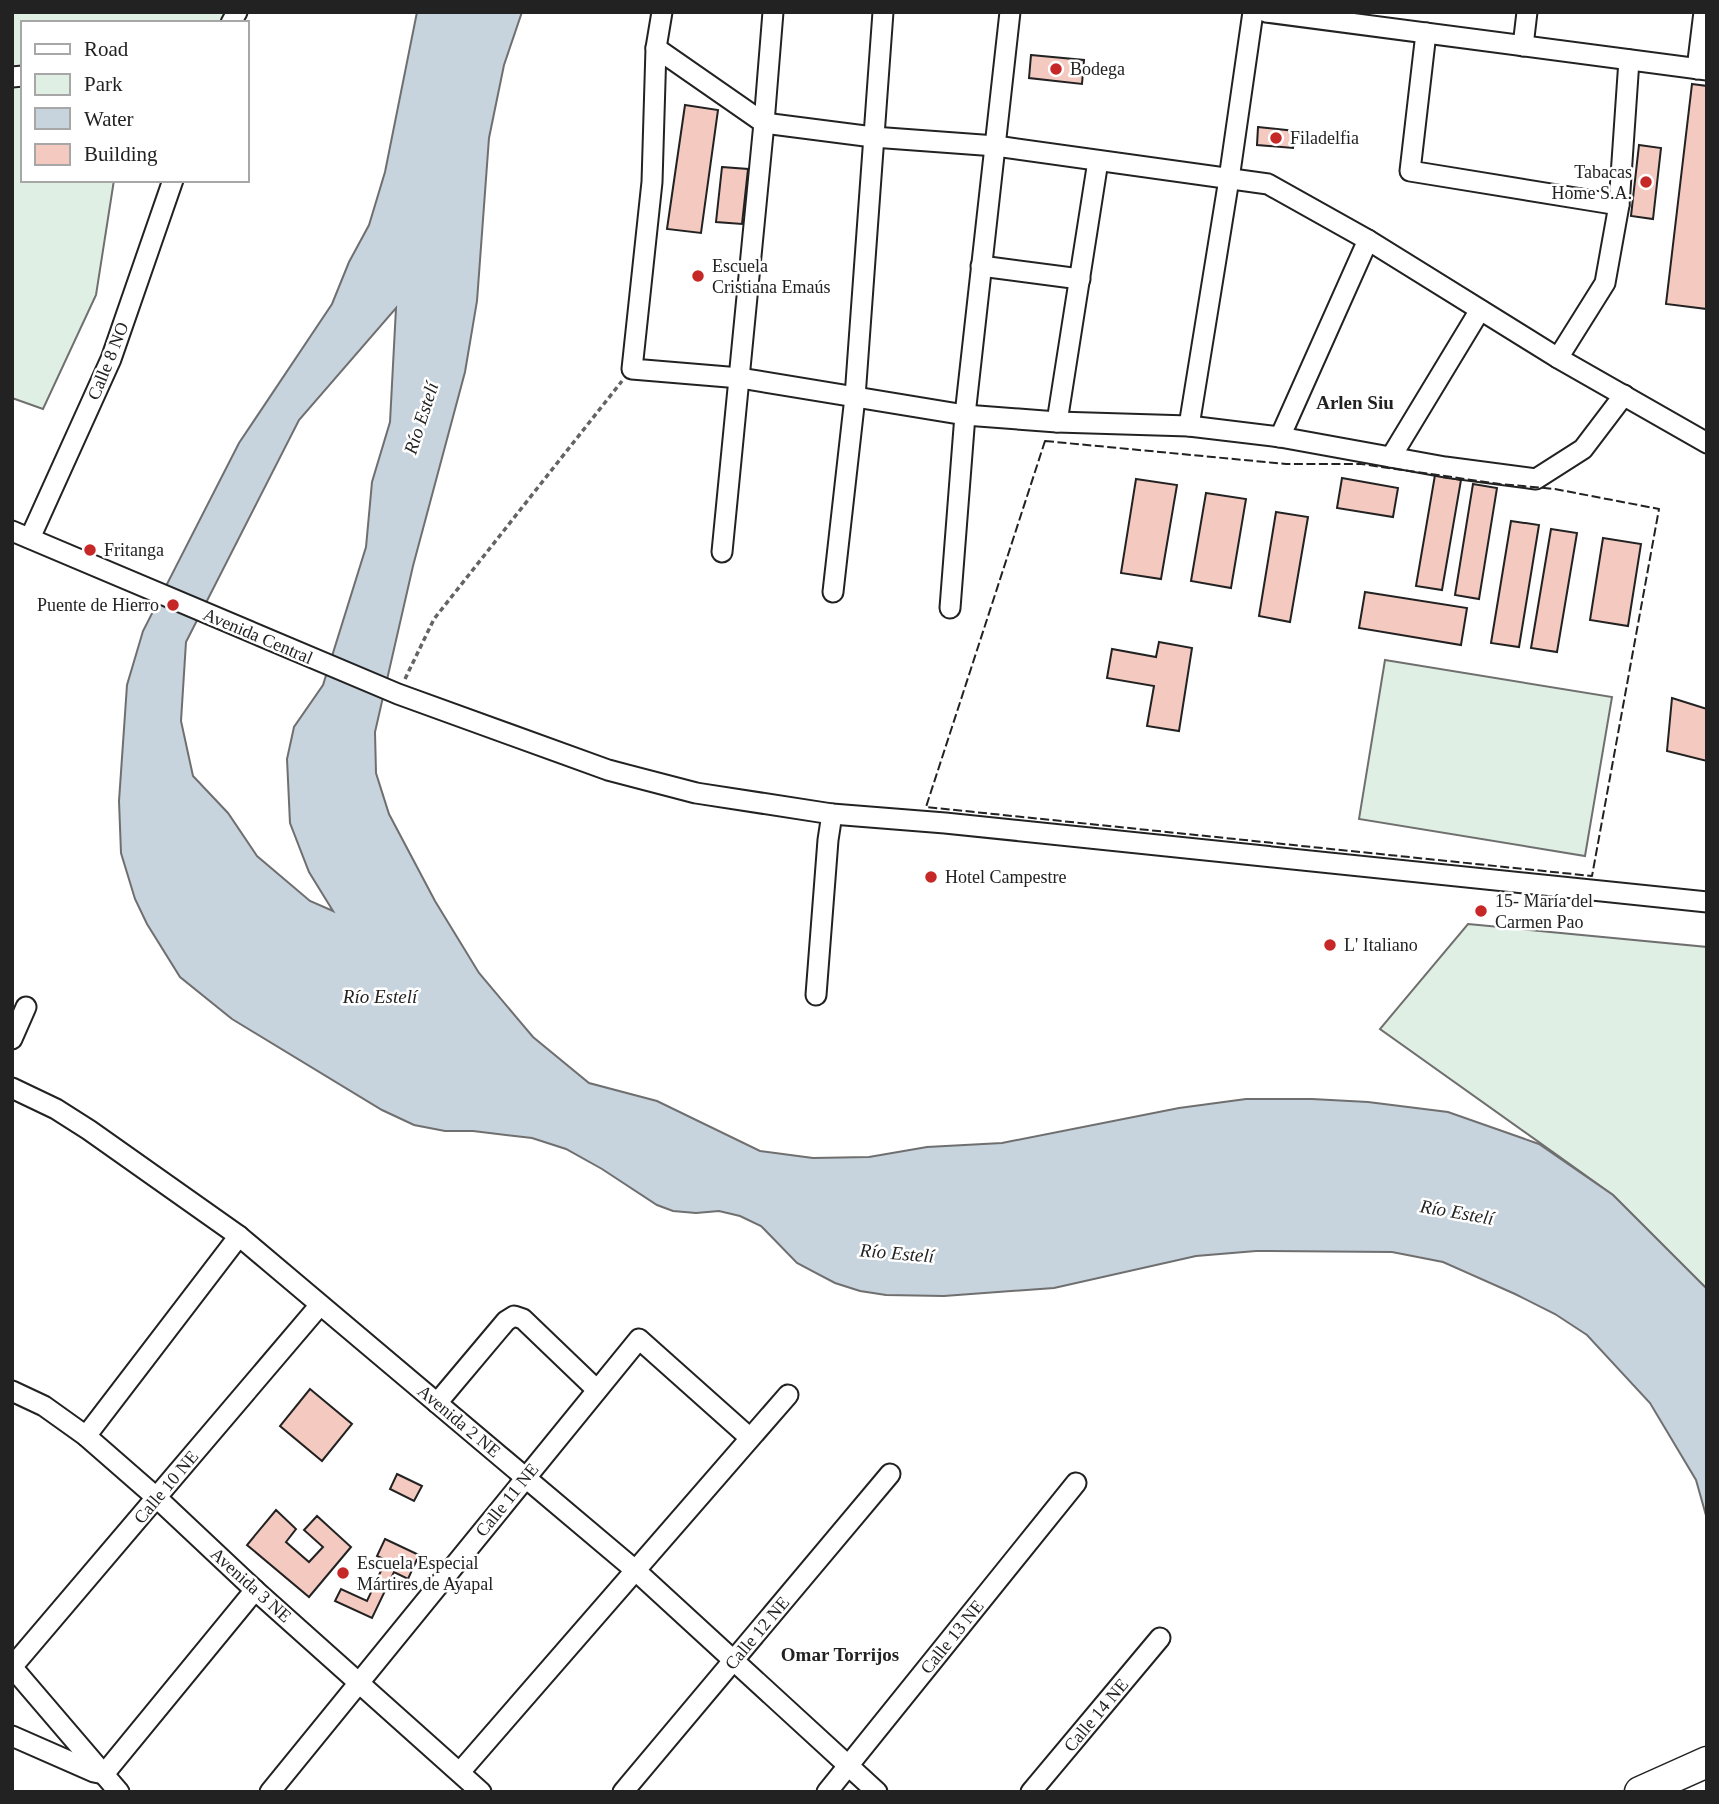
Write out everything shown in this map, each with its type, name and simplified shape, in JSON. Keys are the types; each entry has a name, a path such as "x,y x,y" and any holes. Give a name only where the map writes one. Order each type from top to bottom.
{"highway":[{"path":"1640,1792 1707,1762"}],"street":[{"path":"662,12 656,48 652,182 632,369 740,378 965,415 1057,422 1189,426 1536,479 1583,449 1623,396"},
{"path":"722,552 773,12"},
{"path":"833,592 855,397 883,12"},
{"path":"950,608 965,415 1010,12"},
{"path":"1189,426 1253,12"},
{"path":"1266,12 1355,18 1426,33 1702,70 1704,12"},
{"path":"1523,46 1527,12"},
{"path":"1426,33 1410,171 1619,205"},
{"path":"656,48 764,123 873,137 996,146 1268,184 1368,240 1558,358 1707,443"},
{"path":"1558,358 1605,284 1619,205 1629,60"},
{"path":"1057,422 1098,161"},
{"name":"Calle 8 NO","path":"21,534 111,359 172,182"},
{"path":"1280,438 1368,240"},
{"path":"981,266 1080,279"},
{"path":"1391,457 1480,310"},
{"name":"Avenida Central","path":"21,534 398,694 597,766 658,785 832,814 945,823 1707,902"},
{"path":"816,995 832,814"},
{"path":"12,1039 26,1007"},
{"name":"Avenida 2 NE","path":"12,1088 56,1109 89,1130 239,1236 635,1570 877,1792"},
{"path":"86,1436 239,1236"},
{"name":"Calle 10 NE","path":"12,1667 320,1305"},
{"path":"437,1404 513,1316 523,1319 597,1390"},
{"name":"Calle 11 NE","path":"270,1792 639,1339 750,1438"},
{"name":"Avenida 3 NE","path":"12,1391 44,1406 86,1436 481,1792"},
{"path":"460,1772 788,1395"},
{"name":"Calle 12 NE","path":"624,1792 890,1474"},
{"name":"Calle 13 NE","path":"827,1792 1076,1483"},
{"path":"104,1774 255,1590"},
{"name":"Calle 14 NE","path":"1031,1792 1160,1638"},
{"path":"12,1667 119,1792"},
{"path":"12,1736 104,1774"}],"path":[{"path":"398,694 435,619 632,369"}],"green space":[{"path":"12,12 228,12 224,21 21,21 21,182 114,182 96,295 43,409 12,398"},
{"path":"1385,660 1612,697 1585,856 1359,819"},
{"path":"1468,924 1707,947 1707,1289 1613,1195 1380,1029"}],"water":[{"name":"Río Estelí","path":"417,12 522,12 504,65 489,138 477,301 465,372 413,566 375,732 376,773 389,814 435,901 479,973 533,1037 589,1083 657,1101 760,1151 813,1158 869,1157 927,1147 1002,1143 1179,1108 1246,1099 1368,1102 1448,1112 1539,1144 1613,1195 1707,1289 1707,1519 1696,1480 1650,1403 1587,1335 1555,1314 1443,1262 1392,1252 1256,1251 1196,1256 1054,1288 944,1296 886,1295 860,1291 835,1283 797,1263 761,1226 740,1216 719,1211 673,1211 657,1205 566,1149 532,1138 473,1131 445,1131 414,1125 382,1110 232,1019 180,977 135,899 121,853 119,801 127,685 143,631 239,443 332,304 349,262 369,225 385,172","holes":["396,308 390,422 372,482 366,547 323,685 294,727 287,759 290,823 309,872 333,911 310,901 257,856 228,813 193,776 181,721 186,642 299,420"]}],"building":[{"name":"Bodega","path":"1031,55 1084,60 1082,84 1029,78"},
{"path":"1692,84 1707,86 1707,309 1666,304"},
{"path":"685,105 718,110 701,233 667,229"},
{"name":"Filadelfia","path":"1258,127 1295,131 1293,148 1257,145"},
{"name":"Tabacas Home S.A.","path":"1639,145 1661,148 1653,219 1631,216"},
{"path":"722,167 748,169 742,224 716,222"},
{"path":"1435,475 1461,480 1442,590 1416,586"},
{"path":"1342,478 1398,488 1393,517 1337,508"},
{"path":"1136,479 1177,485 1161,579 1121,573"},
{"path":"1473,484 1497,488 1479,599 1455,595"},
{"path":"1206,493 1246,499 1231,588 1191,581"},
{"path":"1276,512 1308,517 1290,622 1259,616"},
{"path":"1511,521 1539,525 1519,647 1491,643"},
{"path":"1551,529 1577,533 1557,652 1531,648"},
{"path":"1603,538 1641,544 1628,626 1590,620"},
{"path":"1365,592 1467,608 1461,645 1359,628"},
{"path":"1159,642 1192,648 1179,731 1147,726 1154,686 1107,678 1112,649 1156,657"},
{"path":"1672,698 1707,709 1707,761 1667,751"},
{"path":"310,1389 352,1424 322,1461 280,1426"},
{"path":"397,1474 422,1486 414,1501 390,1489"},
{"path":"276,1510 296,1529 286,1542 309,1562 323,1547 304,1530 317,1516 351,1547 309,1597 247,1545"},
{"path":"385,1539 419,1555 408,1579 394,1572 372,1618 335,1601 341,1589 367,1601 386,1560 377,1556"}],"fence":[{"path":"1045,441 1286,464 1361,464 1555,489 1659,509 1592,876 926,807 1045,441"}],"place":[{"name":"Bodega","path":"1056,69"},
{"name":"Filadelfia","path":"1276,138"},
{"name":"Tabacas Home S.A.","path":"1646,182"},
{"name":"Escuela Cristiana Emaús","path":"698,276"},
{"name":"Fritanga","path":"90,550"},
{"name":"Puente de Hierro","path":"173,605"},
{"name":"Hotel Campestre","path":"931,877"},
{"name":"15- María del Carmen Pao","path":"1481,911"},
{"name":"L' Italiano","path":"1330,945"},
{"name":"Escuela Especial Mártires de Ayapal","path":"343,1573"}],"district":[{"name":"Arlen Siu","path":"1355,402"},
{"name":"Omar Torrijos","path":"840,1654"}]}
